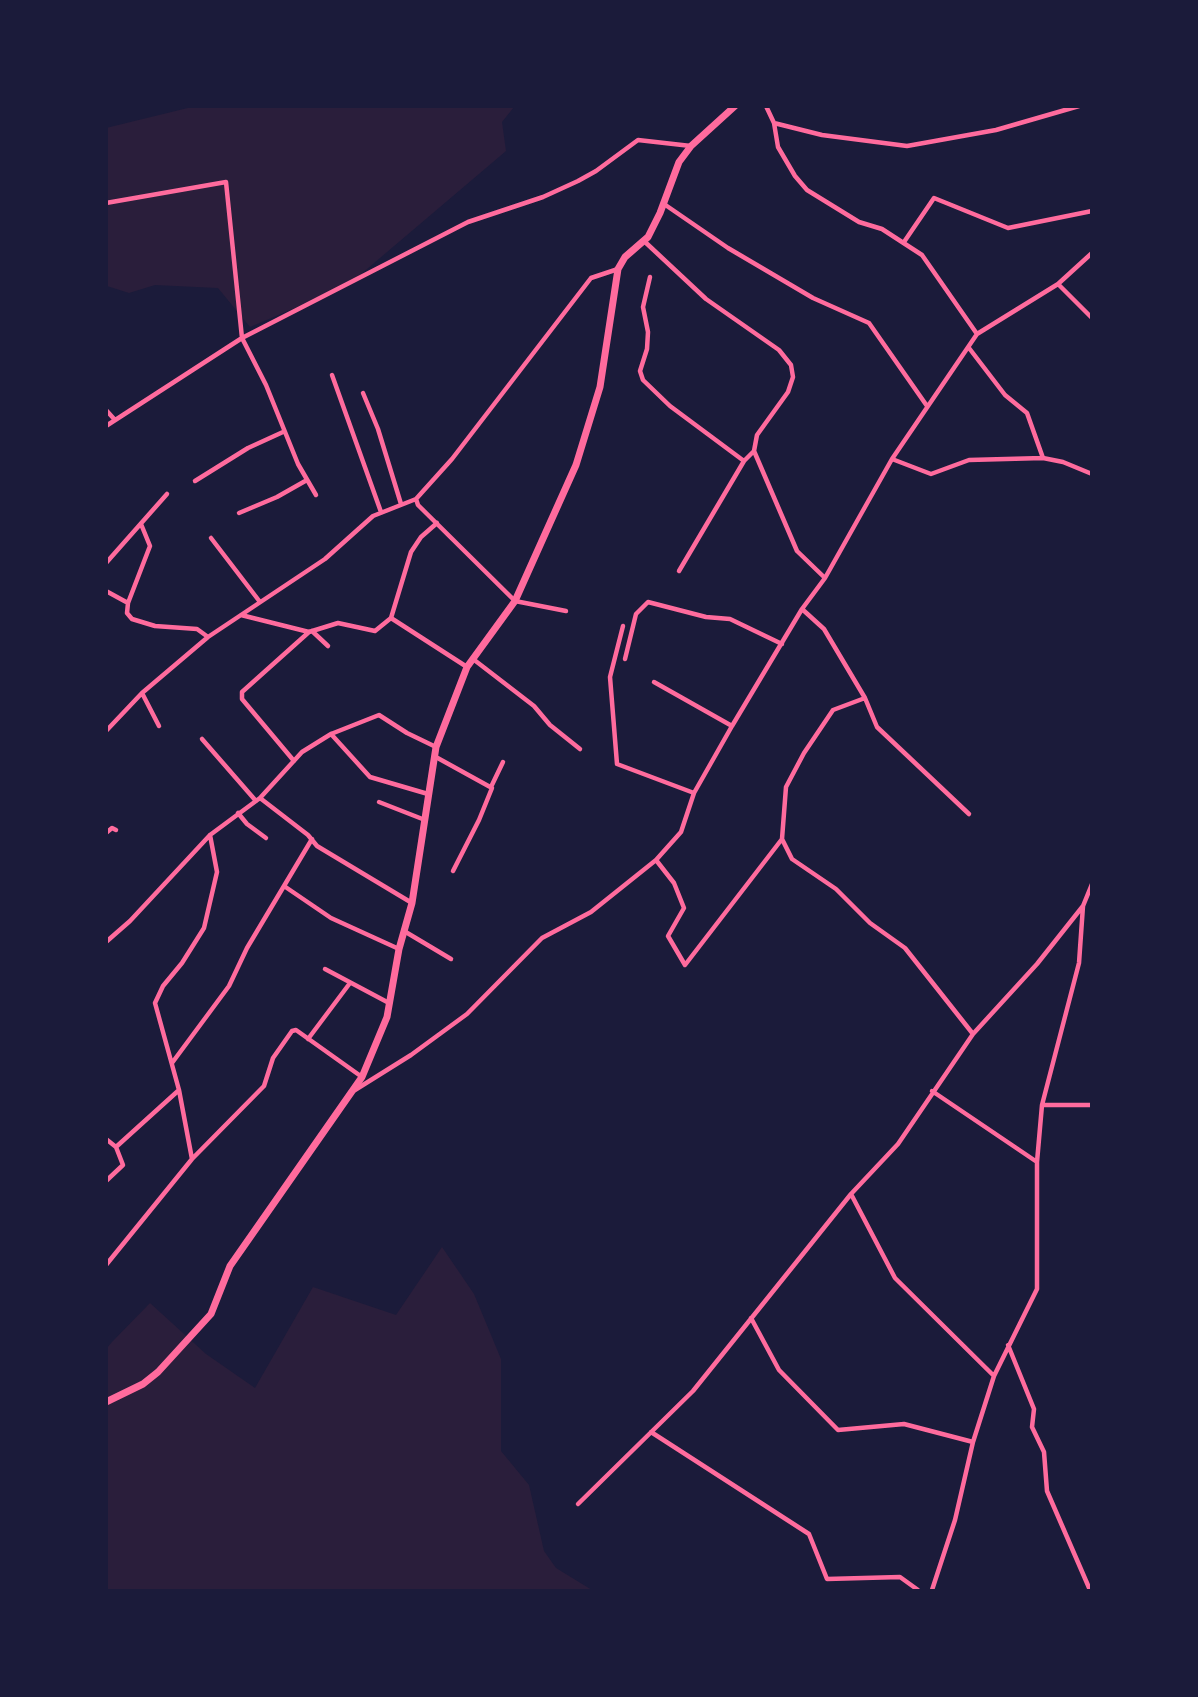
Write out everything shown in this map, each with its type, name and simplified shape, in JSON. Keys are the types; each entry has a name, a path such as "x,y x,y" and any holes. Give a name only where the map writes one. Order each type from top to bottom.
{"main road":[{"path":"106,1402 143,1384 199,1330 211,1314 230,1266 362,1077 377,1046 412,903 436,747 467,667 515,600 576,465 593,416 605,359 618,269 625,256 644,241 664,204 679,162 691,146 735,106"}],"street":[{"path":"766,106 774,123 778,147 795,176 807,190 860,222 882,229 922,255 977,334"},
{"path":"774,123 822,135 907,146 996,130 1079,106"},
{"path":"106,426 242,338 468,222 543,197 578,181 639,140 691,146"},
{"path":"106,203 226,182 242,338 267,385 283,432 316,495"},
{"path":"904,242 934,198 1008,228 1092,211"},
{"path":"664,204 728,248 803,293 869,323 927,406"},
{"path":"644,241 706,299 779,350 790,364 793,377 788,392 757,435 754,452 798,551 825,579"},
{"path":"355,1090 411,1055 467,1014 542,938 591,912 657,860 681,832 694,793 802,609 825,579 892,459 977,334 1058,284 1092,253"},
{"path":"106,731 142,693 208,637 325,559 381,512 416,499 452,459 591,278 618,269"},
{"path":"650,277 643,307 648,332 640,371 643,380 670,406 744,460"},
{"path":"1058,284 1092,318"},
{"path":"969,348 1005,395 1027,413 1043,458"},
{"path":"332,375 381,512"},
{"path":"363,393 378,429 401,504"},
{"path":"106,410 115,420"},
{"path":"195,481 248,448 283,432"},
{"path":"679,571 744,460 754,452"},
{"path":"892,459 930,474 969,460 1043,458 1063,462 1092,474"},
{"path":"239,513 307,480"},
{"path":"106,563 167,494"},
{"path":"416,499 418,505 515,600 566,611"},
{"path":"294,761 242,699 242,692 311,631 338,623 369,631 375,630 391,618 411,552 421,537 437,523"},
{"path":"141,524 150,546 128,603 127,613 132,619 155,626 197,629 208,637"},
{"path":"211,538 260,602"},
{"path":"106,591 128,603"},
{"path":"625,659 636,614 648,602 706,617 730,620 782,644"},
{"path":"802,609 824,629 864,698 877,727 969,814"},
{"path":"242,615 311,631 328,646"},
{"path":"391,618 467,667"},
{"path":"623,626 610,677 617,764 694,793"},
{"path":"473,659 534,706 550,725 580,749"},
{"path":"654,682 732,726"},
{"path":"142,693 159,726"},
{"path":"864,698 833,710 804,753 786,787 782,839 792,859 836,889 870,923 905,948 973,1034"},
{"path":"106,942 130,921 210,835 258,799 302,752 331,734 379,715 407,733 436,747"},
{"path":"331,734 370,777 428,795"},
{"path":"202,739 258,799 312,839 316,846 412,903"},
{"path":"434,756 491,787"},
{"path":"453,871 479,820 502,762"},
{"path":"379,802 425,820"},
{"path":"238,813 266,838"},
{"path":"106,833 112,828 116,830"},
{"path":"192,1159 179,1090 155,1003 163,986 183,963 204,928 217,872 210,835"},
{"path":"172,1063 229,986 247,948 312,839"},
{"path":"657,860 674,883 684,908 668,936 686,965 782,839"},
{"path":"578,1503 693,1391 851,1194 898,1144 973,1034 1037,964 1083,906 1092,884"},
{"path":"284,886 331,918 399,949"},
{"path":"932,1590 955,1520 973,1442 994,1376 1037,1289 1037,1162 1042,1105 1079,963 1083,906"},
{"path":"404,931 451,959"},
{"path":"325,969 389,1003"},
{"path":"308,1039 350,983"},
{"path":"106,1265 192,1159 264,1086 273,1058 289,1033 296,1030 362,1077"},
{"path":"116,1147 179,1090"},
{"path":"932,1091 1037,1162"},
{"path":"1042,1105 1092,1105"},
{"path":"106,1139 116,1147 123,1165 106,1181"},
{"path":"851,1194 895,1278 994,1376"},
{"path":"750,1318 780,1370 838,1430 904,1424 973,1442"},
{"path":"1008,1345 1034,1409 1032,1427 1044,1452 1047,1491 1090,1590"},
{"path":"651,1432 809,1534 827,1579 900,1577 918,1590"}],"shaded area":[{"path":"196,106 514,107 502,122 506,151 347,286 250,327 218,288 155,285 129,293 107,286 106,128"},
{"path":"442,1247 474,1294 501,1359 501,1451 529,1485 544,1551 556,1568 592,1590 107,1590 106,1349 150,1303 206,1354 255,1388 313,1287 396,1315"}]}
